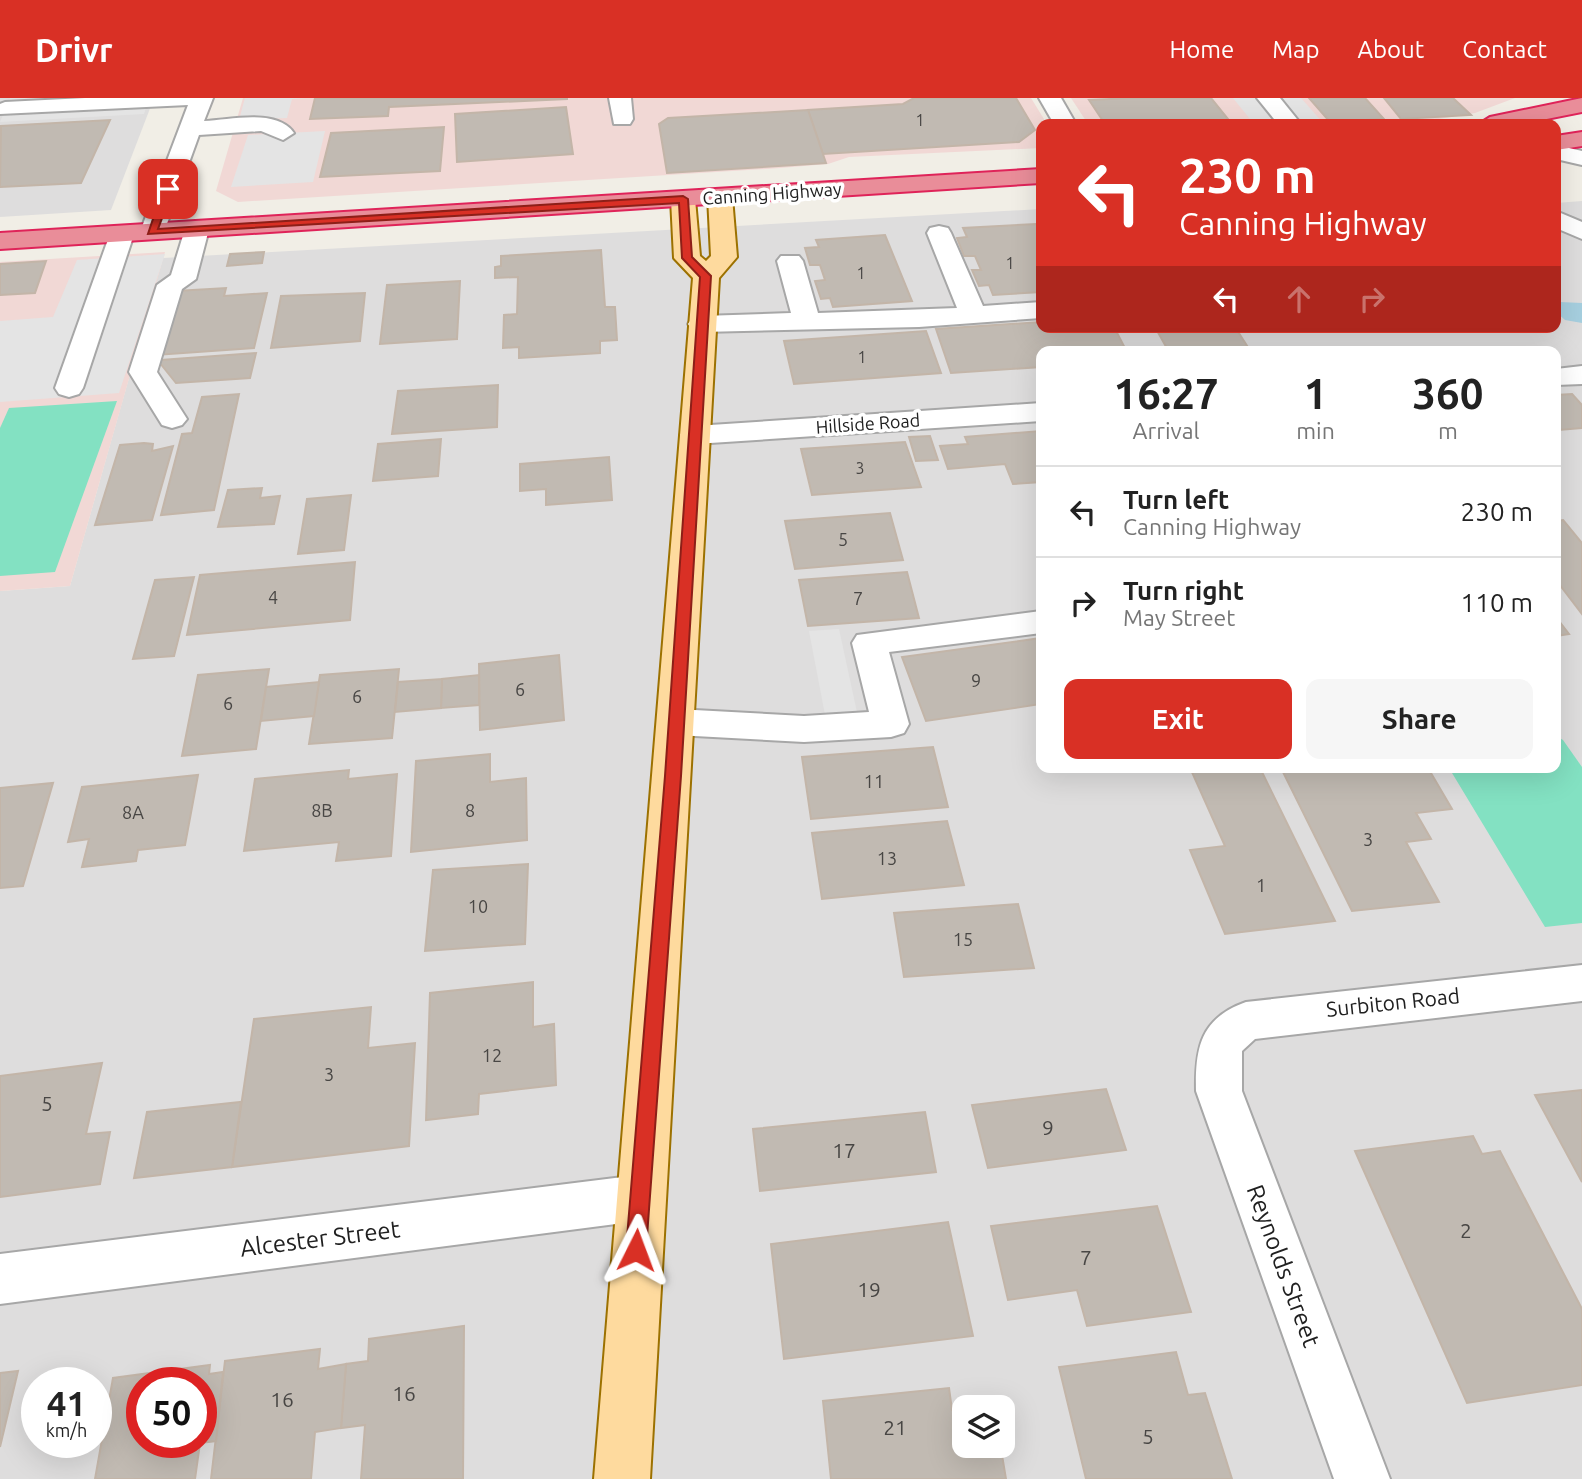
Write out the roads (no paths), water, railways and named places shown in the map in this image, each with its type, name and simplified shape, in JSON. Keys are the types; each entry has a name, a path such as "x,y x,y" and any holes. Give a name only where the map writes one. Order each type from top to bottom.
{"highway":[{"path":"1504,119 1539,106 1582,105"},
{"path":"1561,142 1582,139"},
{"name":"Canning Highway","path":"0,241 1036,176"}],"main road":[{"path":"622,1479 639,1198 676,722 706,276 724,257 720,197"},
{"path":"683,199 687,258 706,276"}],"street":[{"path":"5,109 202,98 152,232"},
{"path":"1049,98 1062,119"},
{"path":"1268,98 1286,119"},
{"path":"192,129 271,125"},
{"path":"1561,153 1582,158"},
{"path":"1561,221 1582,232"},
{"path":"172,419 143,372 170,285 183,279 197,229"},
{"path":"939,233 973,315"},
{"path":"69,388 122,234"},
{"path":"790,261 807,321"},
{"path":"702,324 1036,310"},
{"path":"1561,377 1582,375"},
{"name":"Hillside Road","path":"695,435 1036,412"},
{"path":"676,722 804,729 891,724 869,643 1036,623"},
{"name":"Surbiton Road","path":"1218,1051 1226,1033 1246,1021 1582,983"},
{"name":"Reynolds Street","path":"1218,1051 1219,1091 1362,1479"},
{"name":"Alcester Street","path":"0,1279 639,1198"}],"water":[{"path":"1561,302 1582,303 1582,323 1565,320 1561,316"}]}
